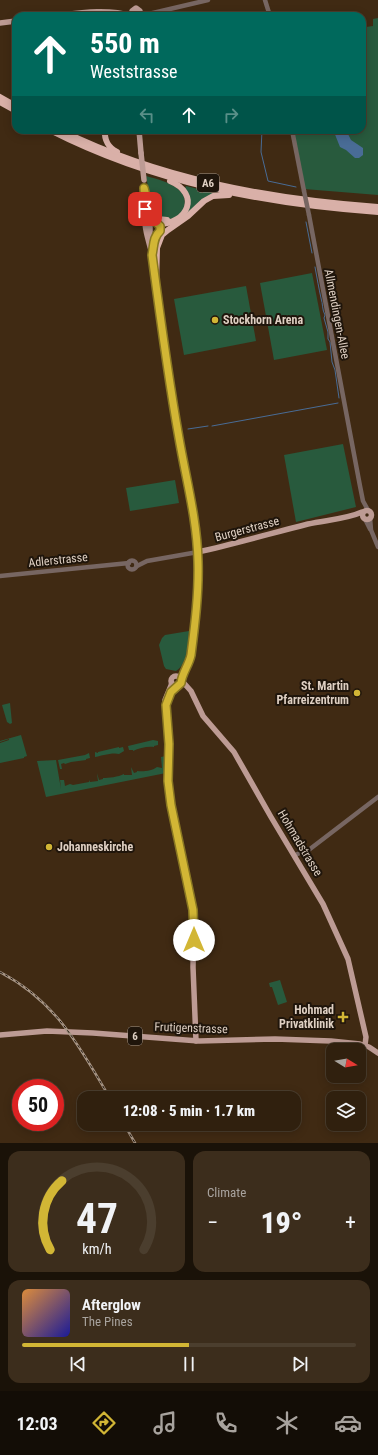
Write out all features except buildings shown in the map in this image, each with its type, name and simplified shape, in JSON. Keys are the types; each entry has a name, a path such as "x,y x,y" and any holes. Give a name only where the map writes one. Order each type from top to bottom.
{"highway":[{"path":"0,97 12,104"},
{"path":"0,102 12,109"},
{"name":"A6","path":"58,134 94,151 190,183 255,197 378,212"},
{"name":"A6","path":"69,134 140,166 187,178 244,190 318,201 378,207"},
{"path":"105,134 106,140 112,148 119,153 133,158 140,166 157,177 172,182 184,190 188,198 188,206 184,214 158,242 156,286"},
{"path":"158,227 176,222 188,216 204,201 218,195 255,197"},
{"path":"152,217 160,220 176,222"}],"main road":[{"path":"0,23 12,22"},
{"path":"139,134 144,180 146,229 152,255 168,374 192,504 198,552 198,594 190,656 180,679 180,685 174,685"},
{"path":"144,188 152,217 158,227 152,255"},
{"path":"145,209 152,233 158,227"},
{"path":"150,247 150,228 152,223 158,227"},
{"name":"Burgerstrasse","path":"198,552 327,520 378,514"},
{"path":"174,685 172,678 180,679"},
{"name":"Hohmadstrasse","path":"180,679 191,691 202,714 234,752 270,817 323,904 349,962 365,1034 363,1043"},
{"path":"174,685 165,698 169,744 168,774 170,797 194,916 193,963 196,1041"},
{"name":"Frutigenstrasse","path":"0,1035 47,1031 196,1041 275,1039 336,1041 350,1043"},
{"name":"Frutigenstrasse","path":"366,1047 378,1053"}],"street":[{"path":"157,12 208,0"},
{"path":"265,0 269,12"},
{"name":"Allmendingen-Allee","path":"293,134 366,515"},
{"path":"366,515 378,547"},
{"name":"Burgerstrasse","path":"135,563 198,552"},
{"path":"131,561 135,563 133,569 129,565 131,561"},
{"name":"Adlerstrasse","path":"0,576 118,564 129,565"},
{"path":"294,855 310,849 378,797"}],"green space":[{"path":"378,18 378,195 304,189 293,134 366,134 366,27 373,26 373,19"},
{"path":"146,176 171,184 182,193 185,203 179,216 165,219 153,215"},
{"path":"186,186 198,189 198,191 203,193 203,191 217,194 186,214 190,207 185,189"},
{"path":"312,273 327,350 274,360 260,283"},
{"name":"Stockhorn Arena","path":"246,286 256,341 184,355 174,299"},
{"path":"343,444 356,507 296,522 284,455"},
{"path":"175,480 179,503 130,511 126,488"},
{"path":"189,631 187,653 180,668 176,671 166,669 159,645 162,638 165,635"},
{"path":"10,703 12,723 10,724 7,722 2,705"},
{"path":"21,735 27,756 0,763 0,743 9,739 0,741"},
{"path":"153,740 158,741 158,745 133,751 129,750 128,746"},
{"path":"123,747 124,751 119,754 95,757 95,752 98,753"},
{"path":"89,753 90,758 61,764 62,769 60,769 58,760"},
{"path":"166,756 166,773 46,797 37,761 56,760 61,789 60,780 64,780 65,786 89,782 90,780 90,782 98,781 97,773 99,780 124,774 132,775 131,767 134,773 157,767 162,768 161,757"},
{"path":"280,980 287,1002 278,1005 272,987 270,987 269,983"}],"water":[{"path":"335,134 348,134 351,140 363,148 363,155 359,158 355,158 340,147"}],"waterway":[{"path":"262,134 261,152 268,181 296,187"},
{"path":"306,222 312,253"},
{"path":"315,267 325,315 324,318 328,332 328,339 330,342 339,398"},
{"path":"212,426 338,403"},
{"path":"188,429 208,426"}],"railway":[{"path":"0,972 20,984 37,997 51,1011 76,1043 106,1091"},
{"path":"128,1131 135,1143"}],"place":[{"name":"Stockhorn Arena","path":"215,320"},
{"name":"St. Martin Pfarreizentrum","path":"357,693"},
{"name":"Johanneskirche","path":"49,847"},
{"name":"Hohmad Privatklinik","path":"343,1017"}],"route":[{"path":"145,209 144,188 151,214 154,221 160,226 160,231 156,233 152,255 167,369 182,458 192,504 198,552 198,594 190,656 181,679 182,681 179,686 176,686 171,692 166,705 169,744 168,774 170,797 193,910 194,940"}]}
